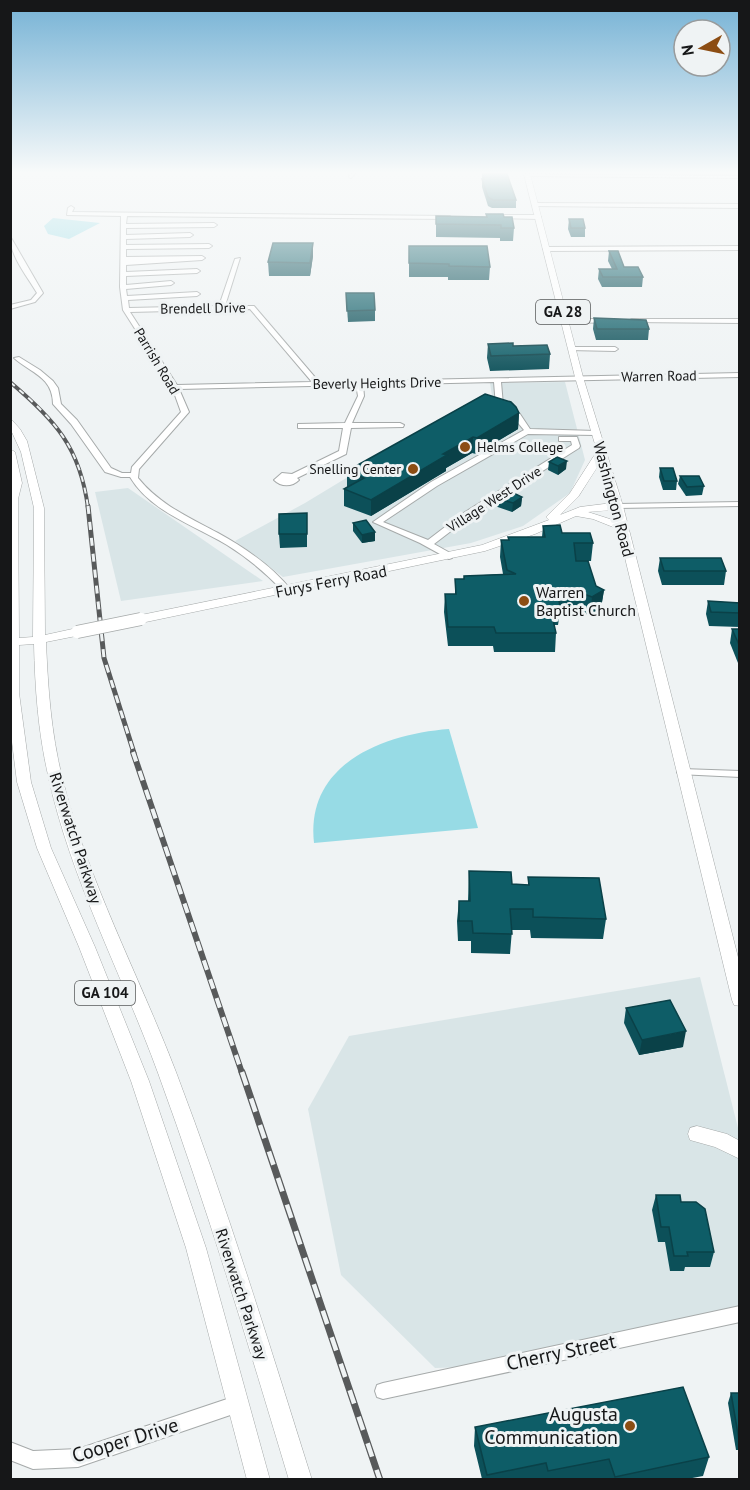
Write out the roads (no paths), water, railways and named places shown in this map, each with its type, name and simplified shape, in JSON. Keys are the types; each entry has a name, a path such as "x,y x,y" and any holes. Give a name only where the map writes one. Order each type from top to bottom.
{"main road":[{"name":"Washington Road","path":"545,244 579,377 618,506 682,772 736,971 740,1000"},
{"name":"Riverwatch Parkway","path":"10,421 25,444 39,508 38,640 41,702 63,803 87,881 166,1070 225,1237 301,1479"},
{"path":"531,532 565,506 586,480 602,450"},
{"name":"Riverwatch Parkway","path":"10,452 17,483 14,499 12,691 23,773 35,821 140,1080 196,1248 259,1479"},
{"name":"Furys Ferry Road","path":"12,647 449,556 531,532 580,510 618,506"},
{"path":"564,517 595,516 623,527"},
{"path":"697,1134 720,1140 740,1151"}],"street":[{"path":"10,306 33,301 40,293 13,244"},
{"name":"Parrish Road","path":"124,244 123,287 126,310 175,387 185,412 135,469 133,475"},
{"path":"124,248 209,246"},
{"path":"546,249 740,248"},
{"path":"124,261 202,258 124,261"},
{"path":"222,307 237,259"},
{"path":"123,274 197,271"},
{"path":"123,287 171,283"},
{"path":"124,298 197,294"},
{"name":"Brendell Drive","path":"126,310 252,307 317,384"},
{"path":"566,321 614,321"},
{"path":"622,321 740,321"},
{"path":"572,350 615,349"},
{"path":"17,358 53,383 58,397 57,404 74,422 108,470 121,475 133,475 141,488 156,502 243,551 269,571 287,590"},
{"name":"Warren Road","path":"579,377 740,375"},
{"name":"Beverly Heights Drive","path":"175,387 579,377"},
{"name":"Village West Drive","path":"428,544 465,516 576,446 574,439 549,439 528,431 517,416 500,406 497,380"},
{"path":"293,477 343,452 347,427 361,396 359,383"},
{"path":"301,426 400,425"},
{"path":"528,431 596,433"},
{"name":"Village West Drive","path":"449,556 428,544 377,522 435,484 528,431"},
{"path":"618,506 740,504"},
{"path":"682,772 740,774"},
{"name":"Cherry Street","path":"383,1391 740,1314"},
{"name":"Cooper Drive","path":"10,1451 33,1460 78,1458 239,1404"}],"railway":[{"path":"10,382 40,409 63,436 79,468 88,508"},
{"path":"88,506 104,658 134,753"},
{"path":"133,752 242,1073"},
{"path":"242,1072 380,1480"}],"place":[{"name":"Helms College","path":"465,447"},
{"name":"Snelling Center","path":"413,469"},
{"name":"Warren Baptist Church","path":"524,601"},
{"name":"Augusta Communication","path":"630,1426"}]}
